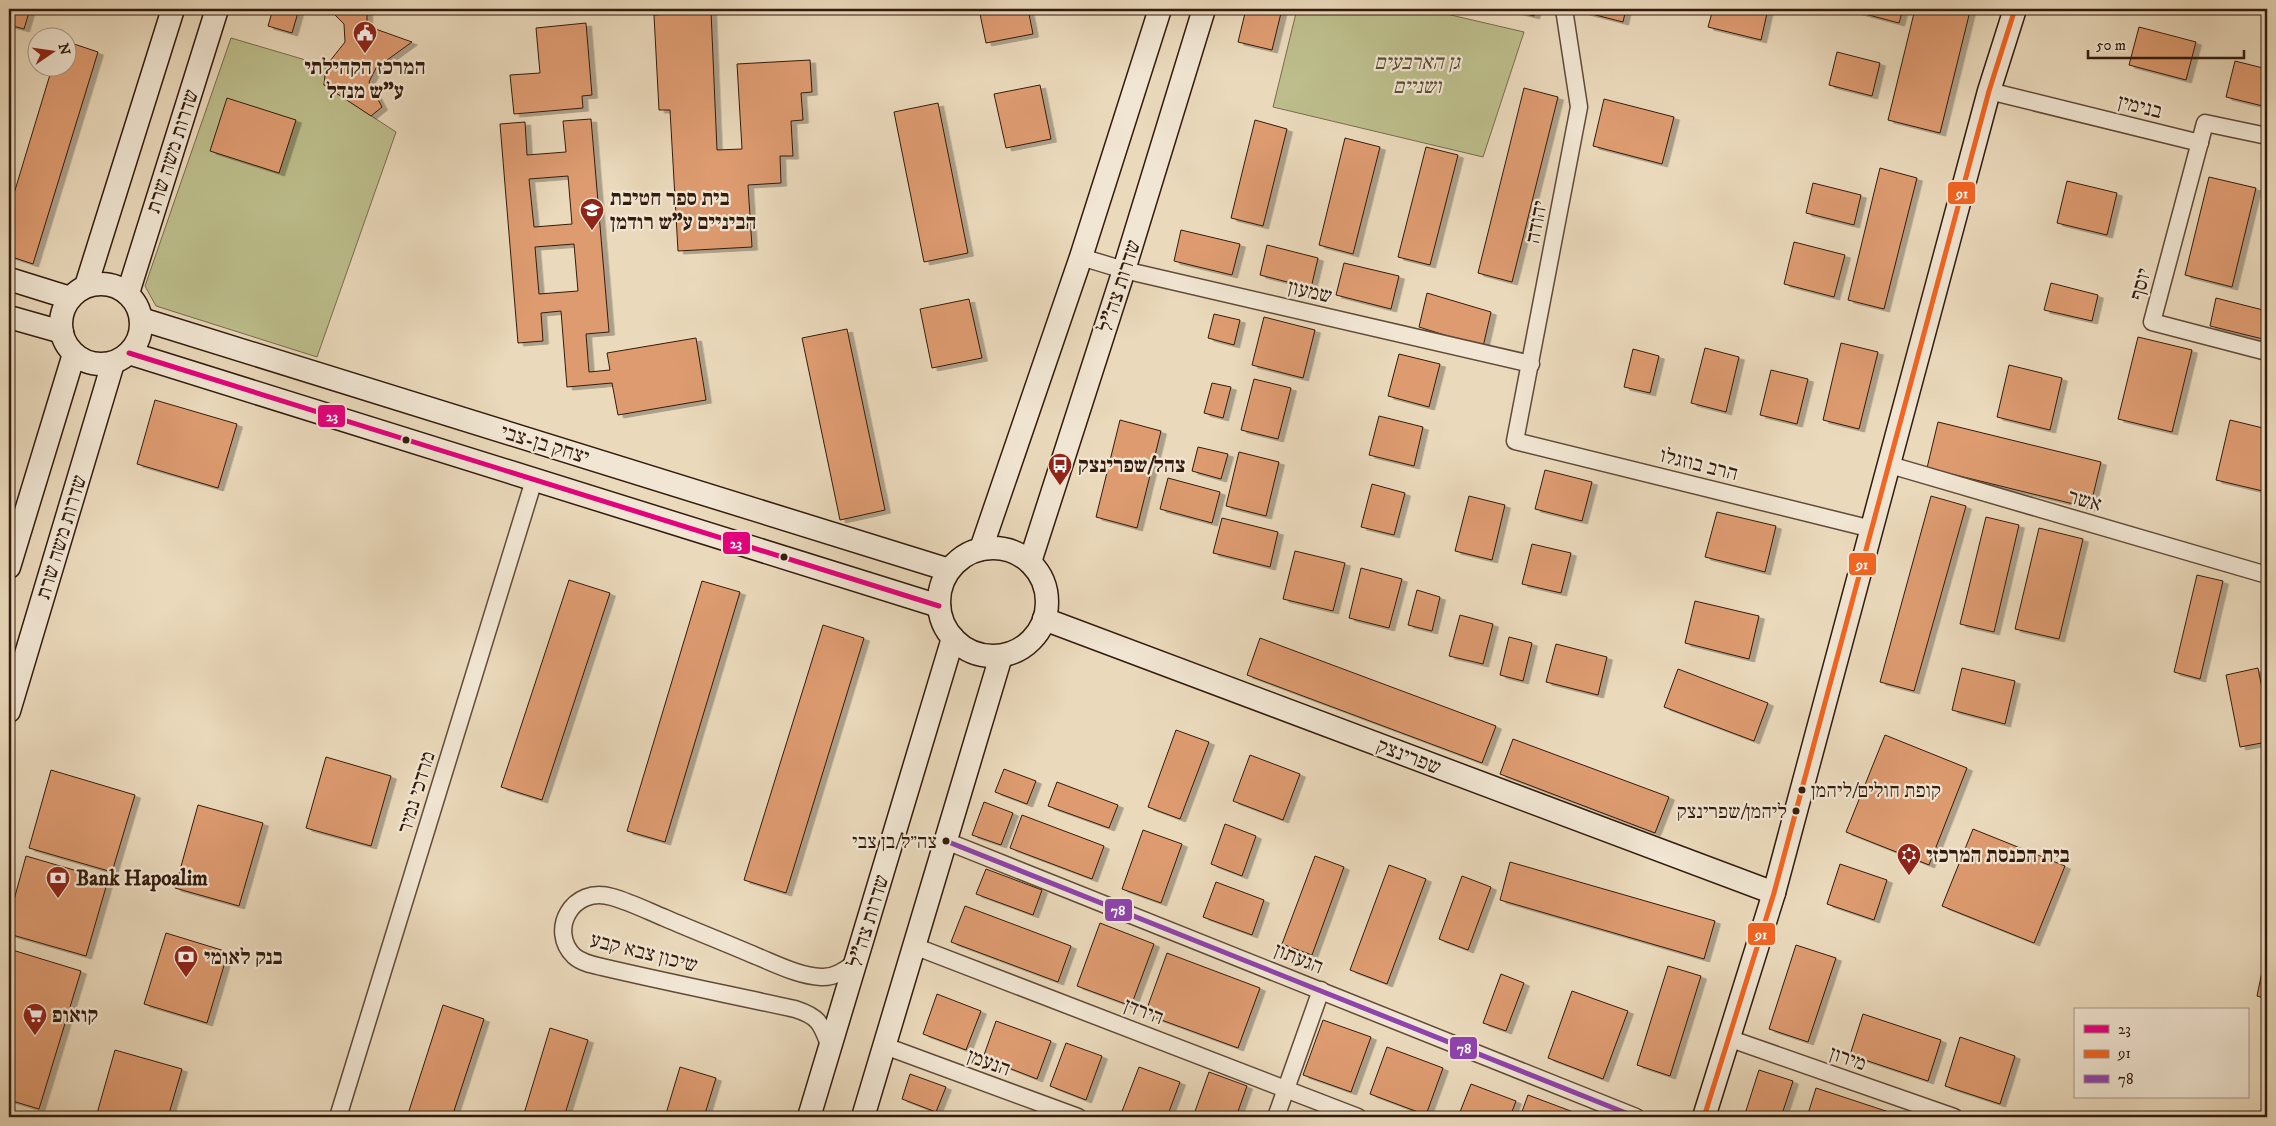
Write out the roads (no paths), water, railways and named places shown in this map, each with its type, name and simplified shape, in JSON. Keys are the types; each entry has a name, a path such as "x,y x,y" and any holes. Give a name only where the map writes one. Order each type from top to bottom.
{"street":[{"name":"שדרות משה שרת","path":"78,292 173,9"},
{"name":"שדרות משה שרת","path":"128,293 217,9"},
{"path":"981,548 1081,257 1160,9"},
{"name":"שדרות צה\"ל","path":"1030,562 1124,270 1204,9"},
{"name":"יהודה","path":"1515,441 1579,107 1564,9"},
{"path":"1704,1117 1774,893 1990,91 2015,9"},
{"name":"בנימין","path":"1990,91 2200,143"},
{"path":"2200,143 2205,123 2267,136"},
{"name":"יוסף","path":"2200,143 2152,322 2267,352"},
{"name":"שמעון","path":"1081,257 1124,270 1531,364"},
{"path":"9,280 78,292 108,284 128,293 139,309 142,319 140,338 121,358 92,364 74,354 66,344 61,320 64,308 78,292"},
{"path":"9,317 62,332"},
{"name":"יצחק בן-צבי","path":"142,319 949,570"},
{"name":"שדרות משה שרת","path":"9,567 74,354"},
{"name":"שדרות משה שרת","path":"9,711 121,358"},
{"name":"יצחק בן-צבי","path":"121,358 534,480 939,606"},
{"name":"הרב בוזגלו","path":"1515,441 1872,528"},
{"name":"אשר","path":"1890,465 2267,576"},
{"name":"מרדכי נמיר","path":"338,1117 534,480"},
{"path":"981,548 999,548 1016,552 1030,562 1039,575 1045,589 1047,604 1044,619 1037,633 1028,644 1001,656 983,655 967,650 946,629 939,606 943,581 949,570 963,556 981,548"},
{"name":"שפרינצק","path":"1044,619 1774,893"},
{"name":"שדרות צה\"ל","path":"809,1117 953,638"},
{"path":"863,1117 1001,656"},
{"name":"הגעתון","path":"946,841 1636,1117"},
{"name":"שיכון צבא קבע","path":"830,1047 820,1022 811,1014 582,961 574,956 565,939 563,928 566,917 571,907 580,898 587,895 601,895 634,906 809,976 822,978 833,975 855,963"},
{"name":"הירדן","path":"914,946 1358,1117"},
{"path":"1276,1117 1321,990"},
{"name":"מירון","path":"1728,1038 1954,1117"},
{"name":"הנעמן","path":"885,1046 1078,1117"}],"place":[{"name":"המרכז הקהילתי ע\"ש מנדל","path":"365,54"},
{"name":"בית ספר חטיבת הביניים ע\"ש רודמן","path":"592,231"},
{"name":"צהל/שפרינצק","path":"1060,486"},
{"name":"קופת חולים/ליהמן","path":"1802,790"},
{"name":"ליהמן/שפרינצק","path":"1796,811"},
{"name":"צה״ל/בן צבי","path":"946,841"},
{"name":"בית הכנסת המרכזי","path":"1909,876"},
{"name":"Bank Hapoalim","path":"58,899"},
{"name":"בנק לאומי","path":"186,978"},
{"name":"קואופ","path":"35,1036"}],"park label":[{"name":"גן הארבעים ושניים","path":"1417,74"}]}
